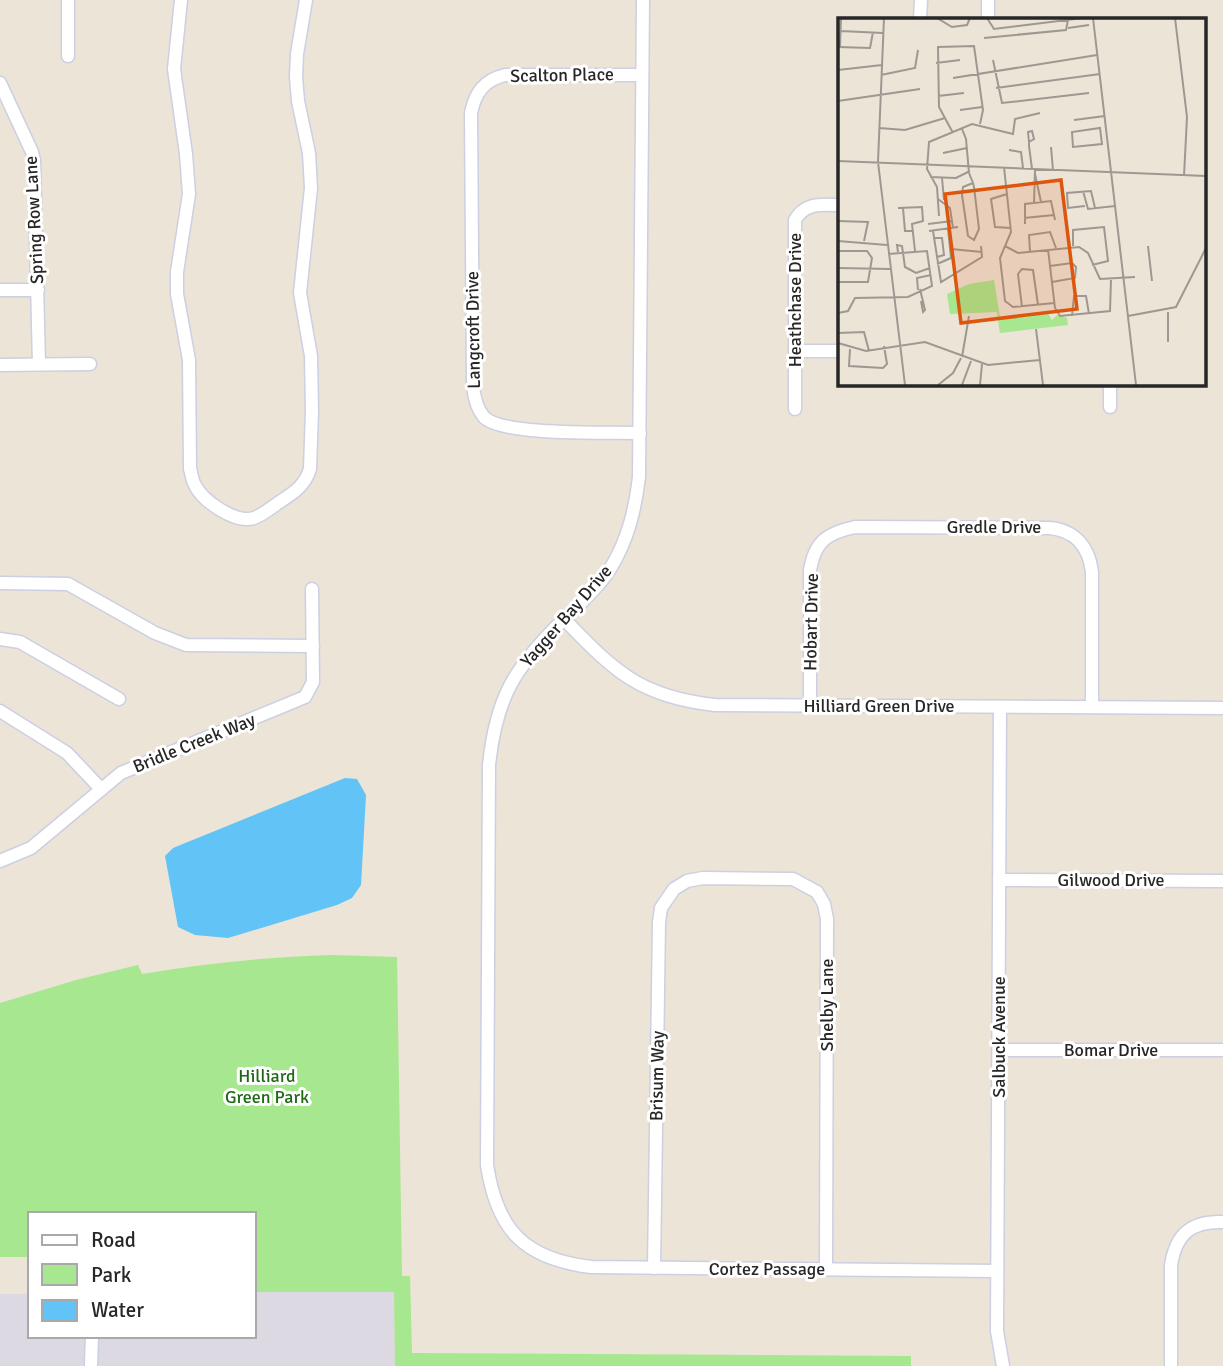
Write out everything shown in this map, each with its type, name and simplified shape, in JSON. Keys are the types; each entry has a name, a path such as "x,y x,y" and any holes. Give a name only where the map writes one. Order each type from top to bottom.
{"street":[{"path":"68,0 68,56"},
{"path":"181,0 174,69 189,194 177,294 189,360 190,469 201,495 226,514 243,520 255,518 298,490 310,469 311,356 300,293 311,188 309,153 296,78 306,0"},
{"name":"Yagger Bay Drive","path":"539,1255 518,1238 501,1217 491,1192 487,1165 489,765 492,735 512,678 529,654 608,571 624,543 635,510 640,433 643,0"},
{"path":"920,18 921,0"},
{"path":"988,0 988,18"},
{"name":"Scalton Place","path":"484,85 493,78 516,74 642,75"},
{"name":"Spring Row Lane","path":"0,83 34,161 39,364"},
{"name":"Langcroft Drive","path":"484,85 473,102 471,113 473,386 478,408 484,418 494,424 516,429 640,433"},
{"name":"Heathchase Drive","path":"795,409 795,220 799,212 807,207 838,205"},
{"path":"0,290 38,290"},
{"path":"796,351 838,351"},
{"path":"0,365 90,364"},
{"path":"1110,385 1110,407"},
{"name":"Gredle Drive","path":"822,540 837,530 855,527 1049,528 1074,536 1090,559 1093,572 1092,707"},
{"name":"Hobart Drive","path":"810,705 810,570 822,540"},
{"path":"0,583 68,584 162,637 186,645 313,646"},
{"name":"Bridle Creek Way","path":"0,861 31,848 121,773 305,697 313,682 312,589"},
{"name":"Hilliard Green Drive","path":"564,619 599,656 625,677 652,692 683,702 715,705 1223,708"},
{"path":"0,639 31,647 119,699"},
{"name":"Salbuck Avenue","path":"1000,707 997,1331 1003,1366"},
{"path":"0,711 67,753 101,789"},
{"name":"Shelby Lane","path":"674,889 687,881 703,878 793,879 817,892 824,904 827,919 826,1269"},
{"name":"Gilwood Drive","path":"999,880 1223,881"},
{"name":"Brisum Way","path":"654,1268 659,922 661,908 674,889"},
{"name":"Bomar Drive","path":"999,1050 1223,1050"},
{"path":"1171,1366 1171,1265 1174,1249 1182,1236 1204,1223 1223,1222"},
{"name":"Cortez Passage","path":"539,1255 562,1264 591,1268 997,1270"},
{"path":"91,1366 92,1338"}],"shaded area":[{"path":"256,1292 394,1292 395,1366 0,1366 0,1294 28,1294 28,1338 256,1338"}],"green space":[{"name":"Hilliard Green Park","path":"284,957 397,957 402,1276 410,1276 412,1353 911,1356 911,1366 395,1366 394,1292 256,1292 256,1212 28,1212 28,1257 0,1257 0,1003 138,965 142,974"}],"water":[{"path":"345,778 357,779 366,795 361,885 352,898 228,938 195,935 178,927 165,856 173,848"}]}
